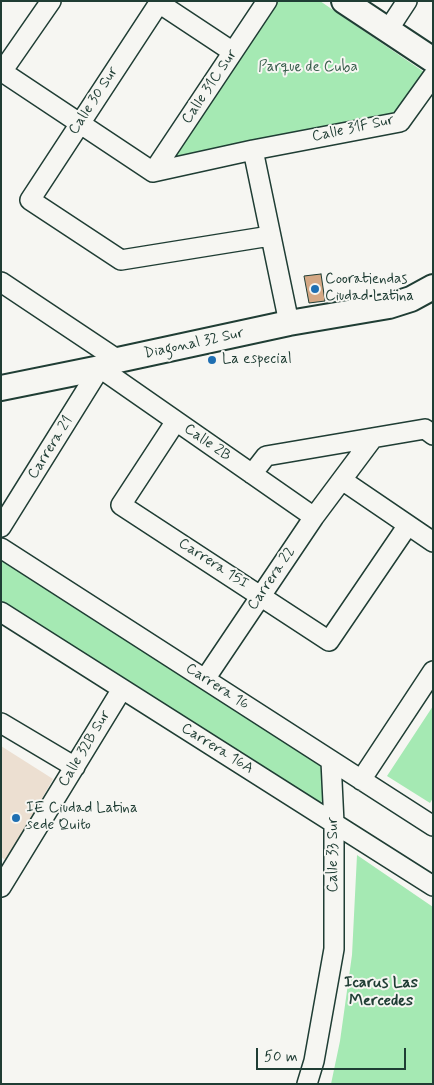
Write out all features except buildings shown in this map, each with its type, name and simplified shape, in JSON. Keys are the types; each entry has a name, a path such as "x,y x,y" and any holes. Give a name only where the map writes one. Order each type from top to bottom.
{"street":[{"path":"51,1 2,72 153,172"},
{"name":"Calle 31C Sur","path":"153,172 267,1"},
{"path":"344,1 433,60"},
{"path":"388,30 407,1"},
{"name":"Calle 30 Sur","path":"233,52 159,3 30,200 122,260 270,236"},
{"name":"Calle 31F Sur","path":"153,172 253,150 400,122 433,76"},
{"path":"253,150 289,324"},
{"name":"Calle 2B","path":"1,282 109,364 176,421 314,517"},
{"name":"Diagonal 32 Sur","path":"1,388 289,324 389,306 429,293"},
{"name":"Carrera 21","path":"1,527 109,364"},
{"name":"Carrera 15I","path":"176,421 121,505 329,641 408,525"},
{"path":"252,474 266,456 373,438 429,432"},
{"name":"Carrera 22","path":"204,679 314,517 373,438"},
{"path":"342,480 433,542"},
{"name":"Carrera 16","path":"1,548 433,826"},
{"name":"Carrera 16A","path":"1,612 433,886"},
{"path":"361,780 433,671"},
{"name":"Calle 32B Sur","path":"1,887 122,689"},
{"path":"1,723 74,767"},
{"name":"Calle 33 Sur","path":"307,1084 314,1061 334,949 334,823 331,761"}],"shaded area":[{"name":"IE Ciudad Latina sede Quito","path":"1,746 53,779 7,861 1,857"}],"green space":[{"name":"Parque de Cuba","path":"278,1 320,1 424,72 397,114 171,157"},
{"path":"1,549 331,761 320,809 1,608"},
{"path":"433,706 433,798 430,803 387,776"},
{"path":"357,855 433,907 433,1084 331,1084 340,1041 352,955"}],"place":[{"name":"Cooratiendas Ciudad Latina","path":"315,289"},
{"name":"La especial","path":"212,360"},
{"name":"IE Ciudad Latina sede Quito","path":"16,818"}],"district":[{"name":"Icarus Las Mercedes","path":"381,993"}]}
